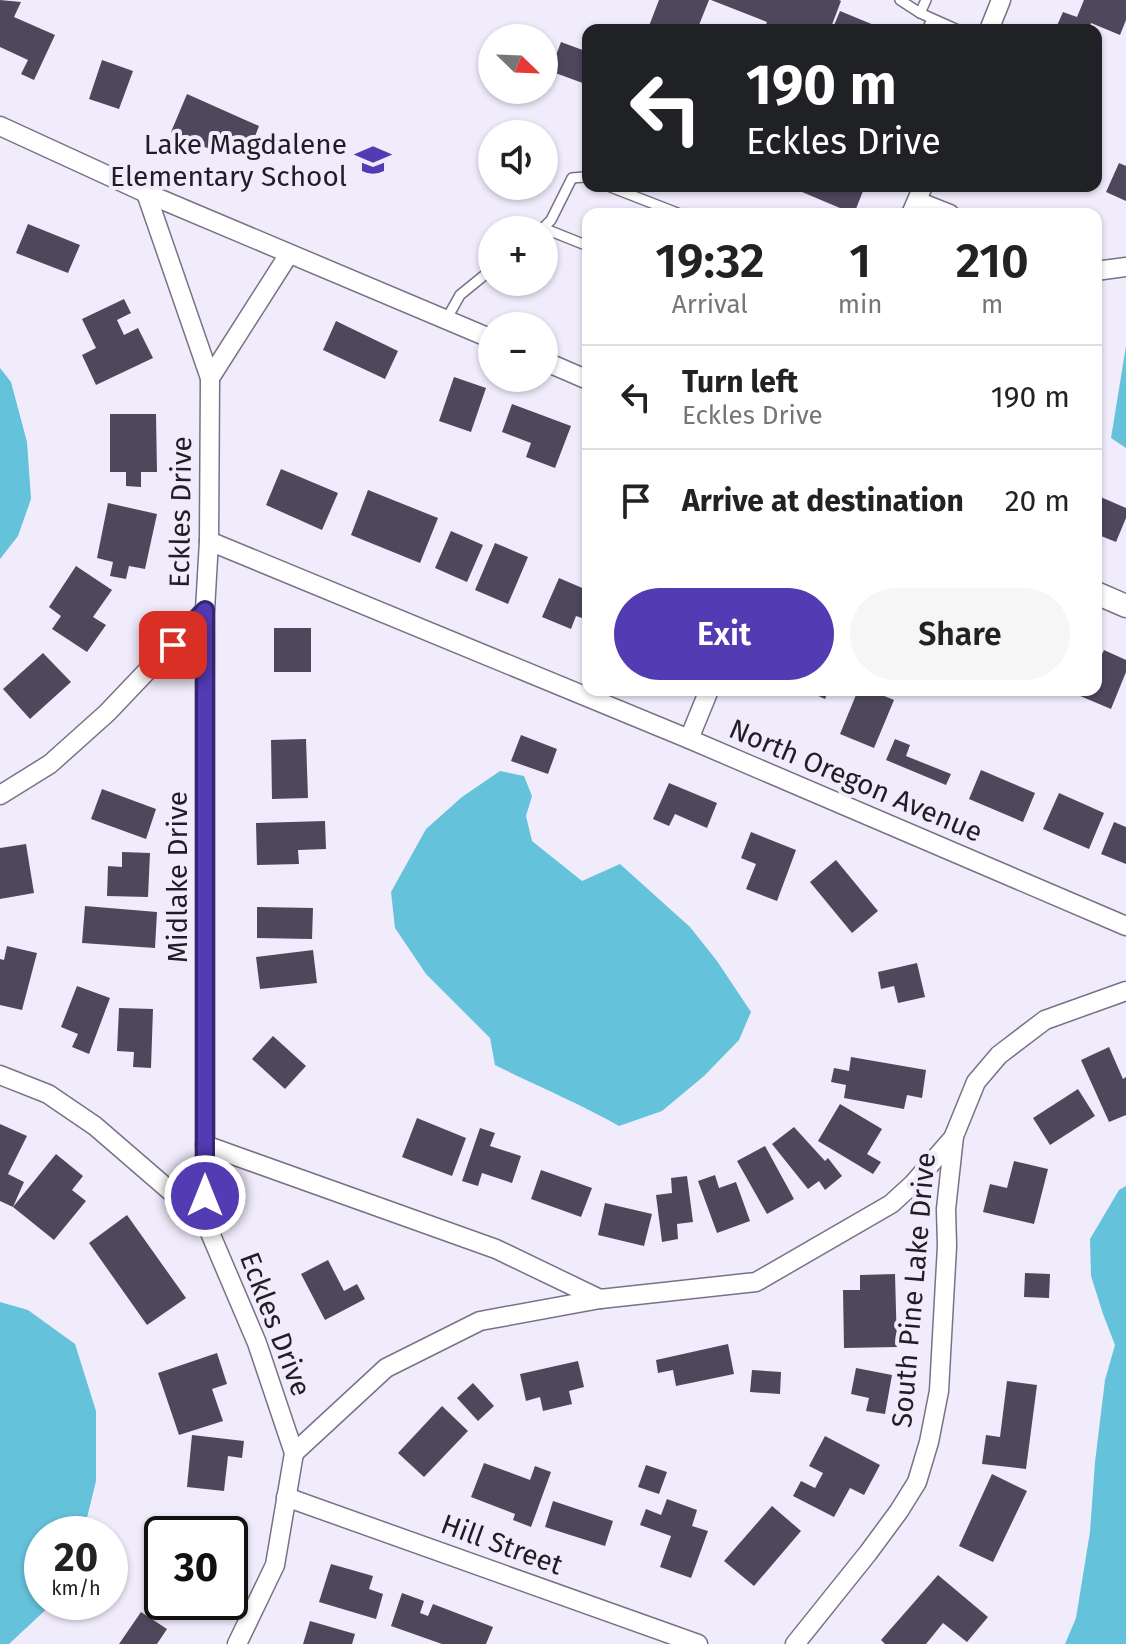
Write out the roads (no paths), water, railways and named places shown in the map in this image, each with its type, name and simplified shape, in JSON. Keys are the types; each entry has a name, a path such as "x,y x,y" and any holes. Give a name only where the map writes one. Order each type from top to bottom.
{"street":[{"path":"991,24 1001,0"},
{"path":"0,126 146,193 478,333"},
{"name":"Eckles Drive","path":"0,795 50,764 107,713 205,610 209,541 210,378 146,193"},
{"path":"917,200 936,208"},
{"path":"210,378 289,254"},
{"path":"1102,270 1126,267"},
{"path":"558,367 582,377"},
{"name":"North Oregon Avenue","path":"209,541 582,695"},
{"path":"1102,596 1126,606"},
{"name":"Midlake Drive","path":"205,610 205,1221"},
{"name":"North Oregon Avenue","path":"585,696 1126,926"},
{"path":"689,739 707,696"},
{"name":"South Pine Lake Drive","path":"795,1644 876,1542 917,1482 939,1391 947,1246 946,1209 954,1136 976,1082 999,1055 1045,1020 1126,991"},
{"name":"Eckles Drive","path":"0,1075 48,1094 95,1126 205,1221 257,1343 294,1453 275,1565 237,1644"},
{"path":"294,1453 386,1368 480,1321 600,1299 756,1282 891,1204 913,1184 954,1136"},
{"path":"205,1145 496,1249 600,1299"},
{"name":"Hill Street","path":"286,1497 698,1644"}],"lane":[{"path":"900,0 944,24"},
{"path":"920,13 926,0"},
{"path":"930,24 932,19"},
{"path":"553,216 572,178 582,177"},
{"path":"623,192 665,208"},
{"path":"558,235 582,244"},
{"path":"446,320 460,295 478,280"}],"water":[{"path":"1126,346 1126,448 1111,438"},
{"path":"0,368 11,382 27,442 31,499 18,536 0,559"},
{"path":"500,771 524,776 532,796 526,816 532,841 582,881 620,864 690,927 751,1012 739,1040 704,1076 662,1111 619,1126 495,1065 490,1038 426,974 395,928 391,892 426,829 462,797"},
{"path":"1126,1186 1126,1644 1065,1644 1076,1618 1090,1532 1105,1380 1115,1345 1091,1276 1090,1239 1119,1190"},
{"path":"0,1302 28,1310 75,1344 96,1411 96,1481 87,1516 24,1516 24,1620 35,1620 9,1644 0,1644"}],"place":[{"name":"Lake Magdalene Elementary School","path":"373,160"}]}
